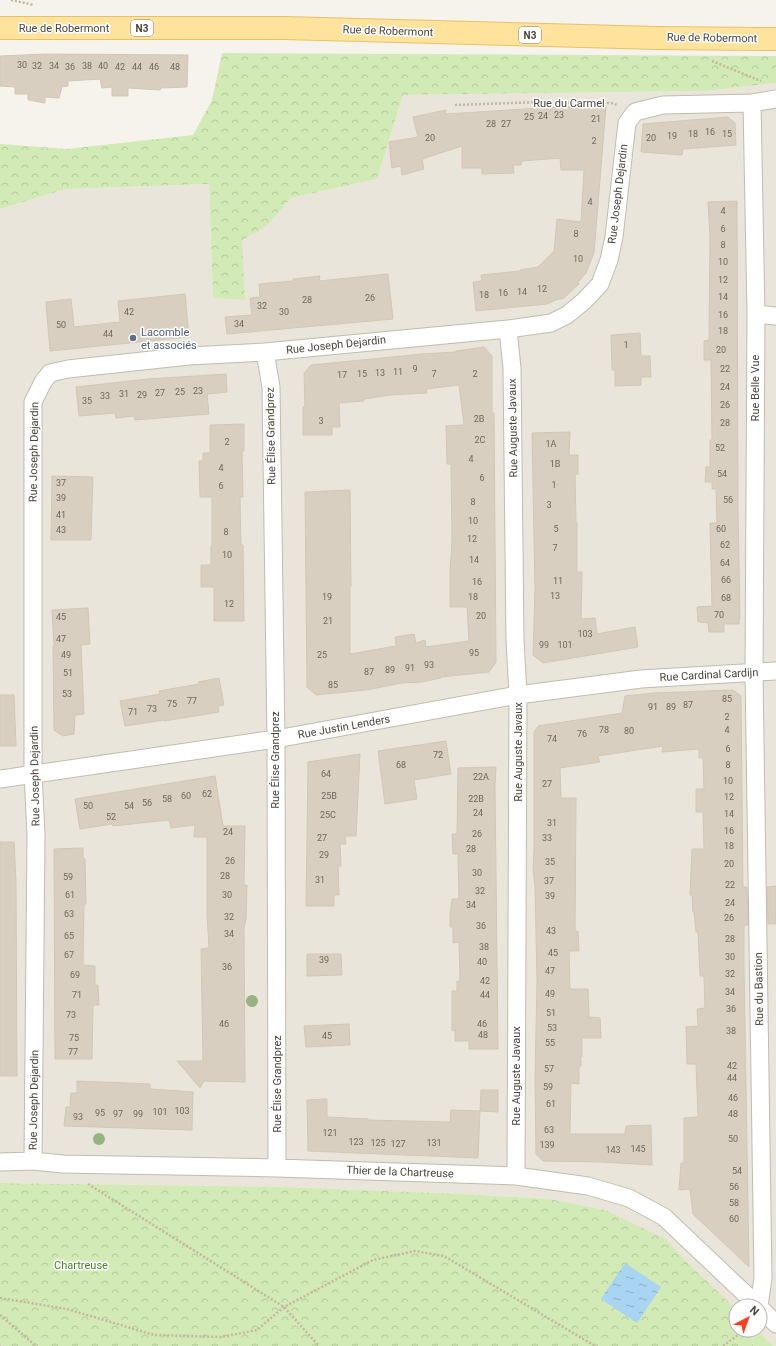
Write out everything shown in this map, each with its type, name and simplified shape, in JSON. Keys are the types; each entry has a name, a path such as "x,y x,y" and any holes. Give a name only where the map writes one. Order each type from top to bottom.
{"main road":[{"name":"Rue de Robermont","path":"0,28 284,28 658,38 776,39"}],"street":[{"path":"635,112 663,104 752,103 776,99"},
{"name":"Rue Belle Vue","path":"752,103 756,314 754,672"},
{"name":"Rue Joseph Dejardin","path":"33,1161 36,835 34,773 33,402 36,395 50,372 68,369 189,356 265,352 508,329 551,323 567,315 584,301 600,284 610,260 614,237 626,123 635,112"},
{"path":"756,314 776,316"},
{"name":"Rue Auguste Javaux","path":"508,329 512,368 515,640 518,695 516,1176"},
{"name":"Rue Élise Grandprez","path":"265,352 271,387 276,739 277,1168"},
{"name":"Rue Cardinal Cardijn","path":"641,678 776,671"},
{"name":"Rue du Bastion","path":"754,672 763,1278 760,1298"},
{"name":"Rue Justin Lenders","path":"0,779 276,739 518,695 641,678"},
{"name":"Thier de la Chartreuse","path":"0,1162 33,1161 63,1164 277,1168 516,1176 588,1186 629,1198 664,1217 750,1298"},
{"name":"Thier de la Chartreuse","path":"768,1316 776,1324"}],"path":[{"path":"11,0 37,5"},
{"path":"711,61 762,82"},
{"name":"Rue du Carmel","path":"455,105 540,102 611,102 635,112"},
{"path":"63,1164 73,1175 284,1306 319,1346"},
{"path":"0,1298 67,1309 154,1334 221,1336 257,1330 284,1306 373,1260 415,1250 444,1256 595,1346"},
{"path":"0,1315 36,1346"},
{"path":"723,1346 734,1338"}],"shaded area":[{"path":"776,83 776,1346 773,1346 765,1338 768,1338 768,1298 728,1298 728,1301 685,1260 666,1239 606,1210 549,1199 464,1194 285,1187 0,1183 0,209 66,189 209,184 213,298 245,300 241,240 267,226 291,198 377,179 403,95 706,91"}],"green space":[{"path":"222,53 776,56 776,83 706,91 403,95 377,179 291,198 267,226 242,240 245,300 213,298 209,184 66,189 0,209 0,144 67,149 193,135 212,100"},
{"name":"Chartreuse","path":"0,1183 285,1187 464,1194 549,1199 606,1210 666,1239 685,1260 728,1301 728,1338 752,1338 753,1346 0,1346"},
{"path":"752,1338 765,1338 773,1346 753,1346"}],"water":[{"path":"625,1263 661,1287 637,1323 601,1299"}],"building":[{"path":"45,54 188,55 187,87 161,88 160,90 128,88 128,96 112,96 112,87 102,88 100,79 68,81 68,86 62,87 59,98 45,97 45,103 28,100 28,94 15,94 15,87 0,86 0,56"},
{"path":"588,105 606,106 594,253 586,273 578,282 579,284 564,298 547,304 476,311 473,282 482,281 481,275 520,271 538,267 554,251 557,219 581,222 584,170 561,170 560,158 522,161 521,165 513,165 514,173 482,174 482,168 462,168 462,146 422,159 424,169 402,175 401,166 392,168 389,142 418,137 413,117 446,110 446,114"},
{"path":"728,117 735,123 736,145 683,149 682,155 641,152 643,124"},
{"path":"737,201 738,511 740,619 739,624 724,624 724,632 709,632 708,623 698,622 697,607 712,606 710,523 717,523 716,489 712,489 712,482 705,482 706,467 710,467 710,440 712,440 711,360 704,360 704,341 709,340 710,236 708,202"},
{"path":"388,274 393,319 227,334 225,317 252,315 250,298 260,297 259,284 293,281 293,279 320,276 319,281"},
{"path":"185,294 189,337 50,351 46,302 71,299 74,327 120,322 118,301"},
{"path":"640,333 641,356 650,356 651,377 641,377 641,385 615,386 615,370 612,370 611,335"},
{"path":"484,347 492,356 492,413 494,413 496,662 489,672 441,677 422,682 402,683 366,690 316,695 307,687 305,492 350,490 350,654 396,646 395,637 414,634 416,643 425,640 426,647 469,641 467,607 450,607 452,541 451,464 447,464 446,426 464,425 459,385 426,389 427,393 390,395 364,399 364,401 339,403 340,427 332,427 332,435 303,435 303,407 305,407 304,373 311,365 456,352"},
{"path":"226,374 227,392 207,394 209,414 135,420 134,416 116,418 115,413 79,416 76,387 148,379"},
{"path":"244,424 244,451 242,451 243,497 240,497 241,545 243,545 244,621 214,621 214,587 201,587 201,565 211,565 212,497 200,497 199,461 203,461 203,453 210,453 210,425"},
{"path":"570,432 569,455 578,455 578,474 575,474 577,572 582,572 581,619 595,618 597,634 635,627 638,647 543,663 533,655 535,590 532,433"},
{"path":"52,476 93,477 91,540 51,540"},
{"path":"88,608 90,644 81,645 84,714 75,715 74,734 63,736 54,730 54,646 52,610"},
{"path":"219,678 224,705 218,706 219,712 125,726 120,701 160,694 159,691 199,684 198,682"},
{"path":"733,690 741,696 743,887 747,887 748,925 744,925 744,966 749,1267 693,1214 690,1189 679,1190 681,1163 684,1163 684,1118 698,1117 696,1064 687,1064 686,1027 698,1026 697,1009 705,1008 704,976 700,976 698,932 696,932 692,895 690,895 692,849 704,849 703,812 696,812 696,789 704,789 703,758 699,758 699,749 662,752 663,746 598,756 600,762 560,768 561,798 576,798 575,931 578,931 579,951 569,951 570,989 588,989 589,1017 600,1018 601,1038 582,1038 582,1057 581,1056 581,1066 579,1066 579,1084 571,1083 570,1134 625,1134 626,1126 651,1125 652,1165 543,1161 536,1154 535,1079 537,981 535,886 533,870 534,732 538,726 622,713 625,696 653,693"},
{"path":"0,695 14,695 16,746 0,746"},
{"path":"446,741 451,774 414,780 417,799 385,804 378,751"},
{"path":"360,754 356,836 345,836 346,844 340,844 341,866 338,866 339,895 334,895 334,906 306,906 308,762"},
{"path":"496,767 498,1049 469,1049 469,1041 455,1041 455,1030 452,1031 452,991 457,991 457,981 460,981 459,942 453,943 453,927 450,927 452,899 459,899 458,854 453,854 452,834 457,834 458,768"},
{"path":"215,776 223,826 245,826 244,885 247,885 246,919 244,928 245,1082 204,1081 200,1088 177,1061 203,1061 201,949 209,948 207,913 207,837 194,837 195,825 171,828 169,820 113,826 112,824 80,829 75,799"},
{"path":"0,842 14,842 16,882 17,1076 0,1076"},
{"path":"83,848 83,858 85,859 86,904 84,904 83,965 95,966 95,985 98,985 99,1005 93,1005 92,1059 55,1059 54,849"},
{"path":"776,886 776,924 768,924 767,887"},
{"path":"307,954 341,954 342,975 307,976"},
{"path":"349,1024 350,1045 306,1047 304,1026"},
{"path":"77,1081 150,1084 150,1089 193,1092 192,1130 64,1126 66,1107 70,1107 71,1093 77,1093"},
{"path":"481,1090 498,1090 498,1112 480,1111"},
{"path":"327,1099 327,1117 368,1120 450,1122 451,1110 480,1111 478,1158 308,1151 307,1100"}],"place":[{"name":"Lacomble et associés","path":"133,338"}]}
